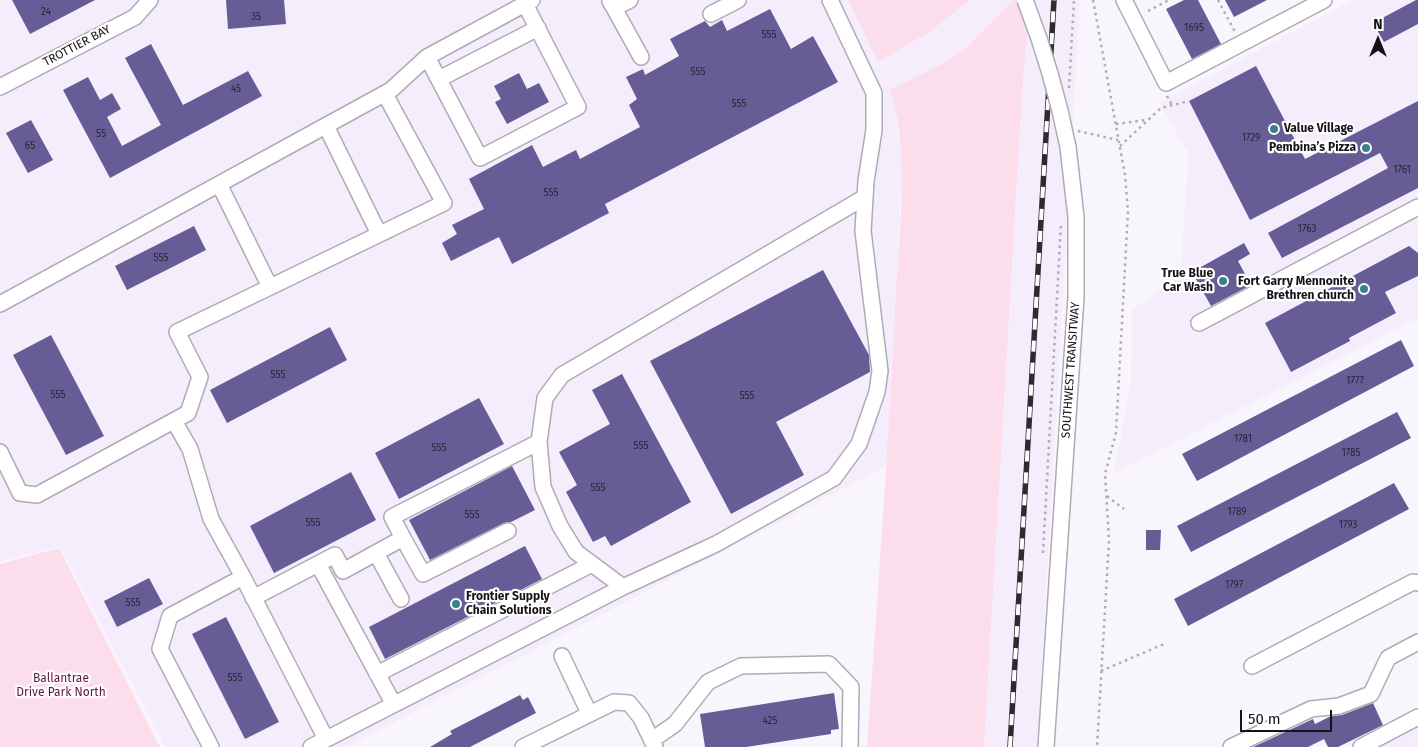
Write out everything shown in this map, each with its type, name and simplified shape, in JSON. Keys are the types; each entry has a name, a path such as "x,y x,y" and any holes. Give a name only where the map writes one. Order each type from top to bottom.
{"street":[{"name":"TROTTIER BAY","path":"0,87 135,16 150,0"},
{"path":"630,0 612,4 641,57"},
{"path":"711,14 738,0"},
{"path":"311,747 393,703 623,587 716,544 834,478 859,444 877,392 880,371 863,231 865,197 874,130 874,93 830,0"},
{"name":"SOUTHWEST TRANSITWAY","path":"1025,0 1056,89 1068,147 1076,217 1076,297 1046,747"},
{"path":"1124,0 1166,83 1324,0"},
{"path":"0,304 385,94 427,56 529,2 538,28 578,107 480,158 427,56"},
{"path":"439,79 538,28"},
{"path":"0,452 20,493 37,495 174,421 188,413 200,377 177,332 444,203 385,94"},
{"path":"326,126 379,234"},
{"path":"219,184 270,287"},
{"path":"623,587 576,552 560,526 543,487 539,442 545,398 562,375 865,197"},
{"path":"1199,323 1418,207"},
{"path":"174,421 190,449 211,519 326,739"},
{"path":"508,531 423,574 392,517 539,442"},
{"path":"253,598 335,555 343,571 403,538"},
{"path":"376,553 401,599"},
{"path":"318,564 393,703"},
{"path":"377,674 592,564"},
{"path":"211,747 160,649 170,616 242,577"},
{"path":"1252,666 1413,582 1418,583"},
{"path":"1232,747 1311,709 1339,706 1371,694 1388,658 1418,642"},
{"path":"562,656 589,712"},
{"path":"523,747 589,712 614,702 629,703 641,718 653,744 675,724 708,682 741,666 829,664 851,688 850,747"},
{"path":"1361,747 1418,717"}],"path":[{"path":"1069,89 1074,0"},
{"path":"1093,0 1120,146 1128,211 1116,433 1106,466 1109,541 1097,747"},
{"path":"1148,11 1170,0"},
{"path":"1218,0 1242,43"},
{"path":"1120,146 1161,108 1188,101"},
{"path":"1116,124 1148,120"},
{"path":"1075,130 1118,140"},
{"path":"1043,553 1062,217"},
{"path":"1107,496 1124,509"},
{"path":"1101,671 1164,644"}],"shaded area":[{"path":"0,0 848,0 878,62 928,33 970,0 1013,0 968,47 943,64 890,90 894,102 902,167 887,466 347,747 165,747 60,546 0,562"},
{"path":"1030,0 1080,0 1037,747 984,747 1022,94"},
{"path":"1353,0 1418,0 1418,318 1114,473 1131,382 1132,310 1180,277 1189,154 1159,103"},
{"path":"1418,722 1418,747 1367,747"}],"green space":[{"path":"848,0 970,0 928,33 878,62"},
{"path":"1013,0 1030,0 1022,94 984,747 867,747 886,473 902,170 896,115 890,90 942,64 968,47"},
{"name":"Ballantrae Drive Park North","path":"59,548 160,747 0,747 0,564"}],"building":[{"path":"12,0 95,0 30,34"},
{"path":"226,0 284,0 286,24 228,29"},
{"path":"1184,0 1198,0 1221,44 1192,59 1166,9"},
{"path":"1225,0 1267,0 1234,17"},
{"path":"1418,0 1418,24 1384,42 1373,23"},
{"path":"770,9 791,49 813,36 838,82 605,204 609,213 512,264 499,237 451,261 442,243 457,234 452,225 484,209 469,179 532,145 543,167 576,150 580,159 640,127 629,105 637,99 626,77 643,69 645,75 679,56 670,39 705,21 710,27 722,20 727,31"},
{"path":"151,44 183,105 248,71 262,96 110,178 63,90 88,77 100,100 112,93 121,109 107,117 122,146 161,125 125,58"},
{"path":"1256,66 1305,159 1418,101 1418,188 1282,258 1268,233 1388,168 1380,153 1250,220 1189,101"},
{"path":"519,73 527,89 539,83 549,102 507,124 495,102 501,99 494,86"},
{"path":"31,120 53,160 28,173 6,133"},
{"path":"194,226 206,250 127,290 115,266"},
{"name":"True Blue Car Wash","path":"1244,243 1250,254 1238,261 1251,285 1211,306 1192,272"},
{"path":"1409,246 1418,253 1418,276 1385,292 1396,313 1349,338 1350,341 1291,372 1265,323"},
{"path":"823,270 869,355 870,372 776,422 804,475 731,514 650,361"},
{"path":"330,327 347,360 227,423 210,390"},
{"path":"51,335 104,436 66,455 13,355"},
{"path":"1401,340 1414,366 1197,481 1182,454"},
{"path":"622,374 691,502 611,546 605,536 593,542 566,492 577,485 559,452 610,424 592,390"},
{"path":"479,398 504,444 399,499 375,453"},
{"path":"1397,412 1411,438 1191,552 1177,526"},
{"path":"512,466 535,510 511,522 504,523 430,560 409,520"},
{"path":"351,472 376,520 274,573 250,526"},
{"path":"1394,483 1409,509 1188,626 1174,599"},
{"path":"1146,530 1161,530 1160,550 1146,550"},
{"name":"Frontier Supply Chain Solutions","path":"525,546 542,579 385,659 369,627"},
{"path":"149,578 163,604 117,627 104,601"},
{"path":"226,617 279,722 245,739 192,634"},
{"path":"834,693 839,729 831,730 831,734 746,747 705,747 700,714"},
{"path":"520,695 523,700 528,697 536,713 470,747 430,747 452,734 450,731"},
{"path":"1373,703 1383,725 1338,747 1328,747 1324,739 1308,747 1253,747 1313,719 1315,724 1331,716 1342,715"}],"railway":[{"path":"1010,747 1054,0"}],"place":[{"name":"Value Village","path":"1274,129"},
{"name":"Pembina’s Pizza","path":"1366,148"},
{"name":"True Blue Car Wash","path":"1223,281"},
{"name":"Fort Garry Mennonite Brethren church","path":"1364,289"},
{"name":"Frontier Supply Chain Solutions","path":"456,604"}]}
